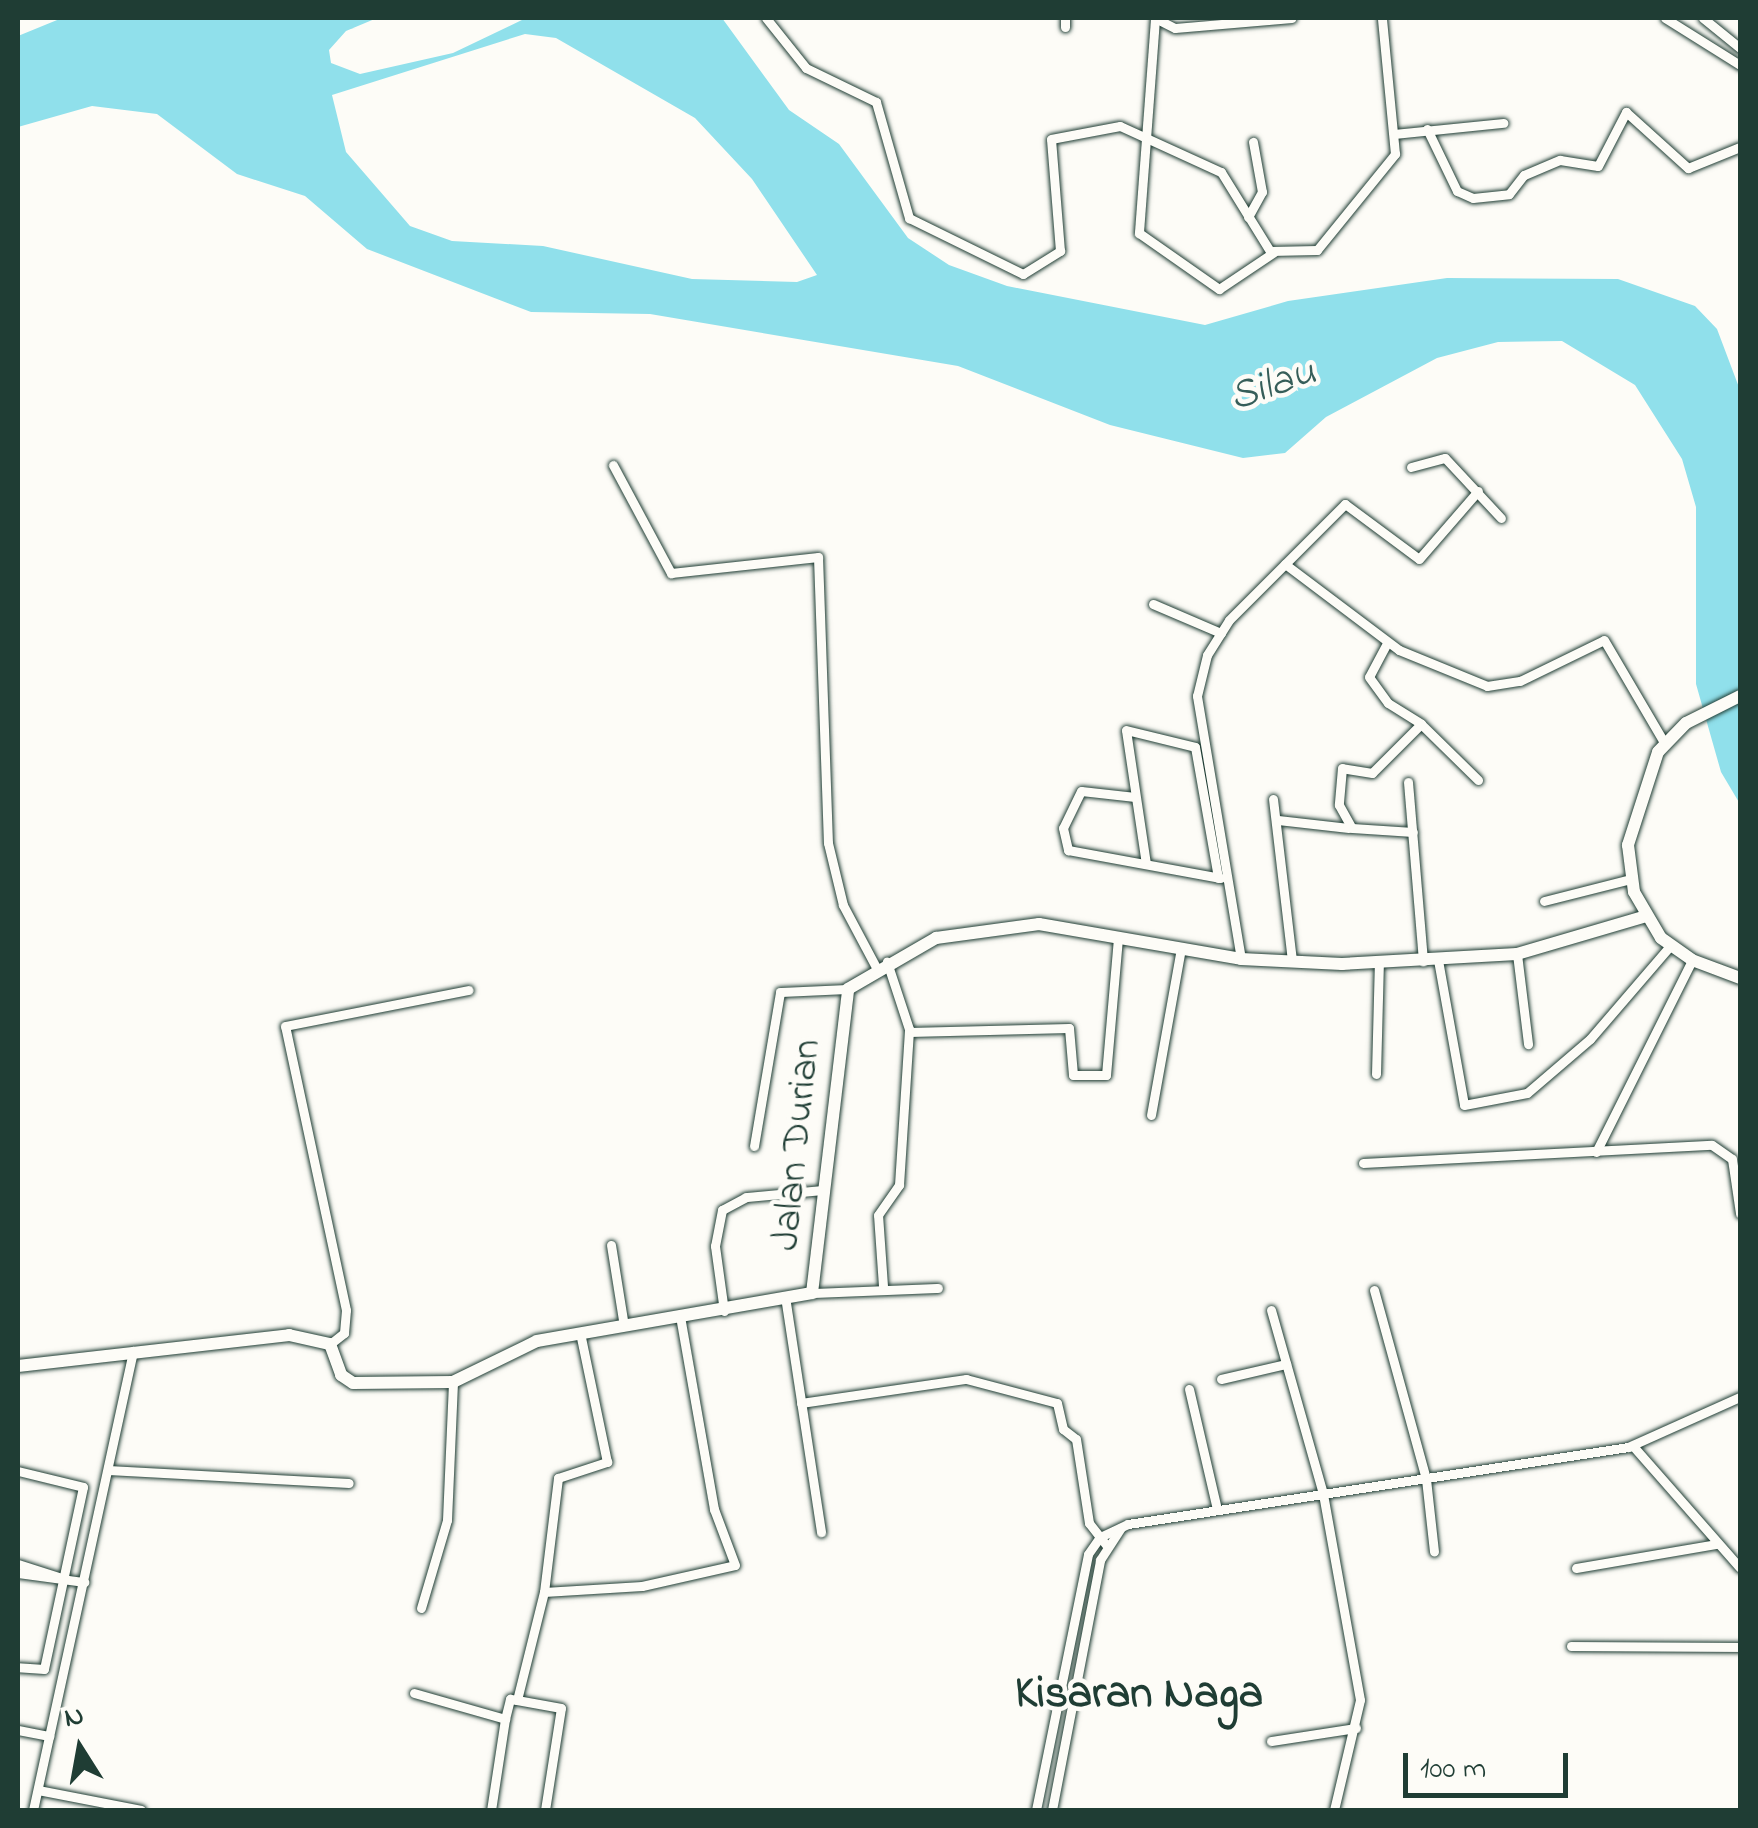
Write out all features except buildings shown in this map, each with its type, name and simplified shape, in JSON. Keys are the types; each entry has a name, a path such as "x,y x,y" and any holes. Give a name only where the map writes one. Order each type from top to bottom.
{"street":[{"path":"766,18 806,68 876,102 909,218 1020,274 1060,251 1054,136 1120,126 1221,172 1274,252"},
{"path":"1292,18 1215,21 1175,28 1155,18 1142,134 1139,233 1212,288 1230,286 1274,252 1307,254 1324,245 1394,154 1382,18"},
{"path":"1665,18 1740,65"},
{"path":"1703,18 1740,48"},
{"path":"1427,129 1457,190 1473,198 1509,194 1524,174 1560,160 1598,166 1626,112 1688,168 1740,147"},
{"path":"1394,134 1503,123"},
{"path":"1248,217 1262,192 1253,142"},
{"path":"1410,467 1445,458 1501,518"},
{"path":"613,465 671,573 818,557 828,844 843,905 882,964 909,1032 899,1185 878,1216 882,1286"},
{"path":"1222,878 1197,696 1220,634 1348,504 1419,559 1478,491"},
{"path":"1285,564 1387,643 1487,686 1520,681 1604,640 1665,744"},
{"path":"1153,604 1220,634"},
{"path":"1387,643 1369,677 1388,703 1421,724 1478,780"},
{"path":"1740,696 1686,723 1665,744 1631,821 1630,879 1646,916 1669,946 1692,960 1740,978"},
{"path":"1352,828 1339,805 1342,768 1372,774 1421,724"},
{"path":"1146,864 1124,731 1194,746 1241,959"},
{"path":"1408,782 1431,960 1454,1087 1464,1105 1527,1093 1590,1039 1669,946"},
{"path":"1135,797 1082,791 1063,840 1068,850 1222,878"},
{"path":"1273,798 1292,961"},
{"path":"1278,820 1412,832"},
{"path":"1544,901 1630,879"},
{"name":"Jalan Durian","path":"330,1344 341,1375 353,1383 452,1382 482,1374 526,1344 786,1303 812,1292 821,1190 848,989 922,942 1010,924 1241,959 1379,962 1518,954 1646,916"},
{"path":"909,1032 1068,1028 1073,1074 1106,1075 1118,938"},
{"path":"1150,1115 1181,949"},
{"path":"1518,954 1528,1044"},
{"path":"1596,1152 1692,960"},
{"path":"1376,1074 1379,962"},
{"path":"754,1146 780,992 848,989"},
{"path":"18,1366 272,1335 330,1344 344,1333 346,1310 285,1026 469,990"},
{"path":"1363,1163 1721,1147 1732,1159 1740,1213"},
{"path":"724,1311 715,1246 722,1210 746,1197 821,1190"},
{"path":"610,1245 624,1326"},
{"path":"812,1292 882,1286 938,1288"},
{"path":"1374,1290 1426,1478 1434,1552"},
{"path":"786,1303 821,1532"},
{"path":"1271,1310 1322,1494 1360,1700 1334,1810"},
{"path":"544,1592 642,1586 736,1566 714,1508 680,1317"},
{"path":"490,1810 505,1720 517,1700 544,1592 560,1474 607,1462 580,1333"},
{"path":"33,1810 133,1351"},
{"path":"1221,1379 1286,1364"},
{"path":"801,1403 966,1379 1051,1400 1076,1439 1088,1519 1103,1541 1052,1810"},
{"path":"421,1608 447,1520 452,1382"},
{"path":"1189,1389 1217,1510"},
{"path":"1036,1810 1088,1554 1122,1526 1634,1446 1739,1400"},
{"path":"1634,1446 1740,1568"},
{"path":"108,1470 349,1483"},
{"path":"18,1471 82,1484 44,1669 18,1667"},
{"path":"1576,1568 1717,1544"},
{"path":"18,1564 62,1578"},
{"path":"18,1573 84,1582"},
{"path":"1571,1646 1740,1647"},
{"path":"414,1693 505,1720"},
{"path":"517,1700 561,1708 546,1810"},
{"path":"1271,1741 1356,1728"},
{"path":"18,1730 50,1736"},
{"path":"38,1790 142,1810"}],"water":[{"name":"Silau","path":"62,18 377,18 346,31 329,50 331,63 360,74 453,53 526,18 722,18 789,110 839,144 908,238 949,265 1007,286 1205,325 1288,301 1447,278 1618,279 1695,306 1717,329 1740,390 1740,804 1721,772 1696,684 1696,507 1682,459 1635,385 1562,341 1498,342 1437,358 1326,417 1285,453 1243,458 1110,425 958,366 650,314 531,312 367,249 305,196 237,174 157,114 92,106 18,127 18,36","holes":["525,34 556,38 695,118 752,179 817,275 797,282 692,279 543,246 452,241 410,226 346,152 332,95"]}],"district":[{"name":"Kisaran Naga","path":"1139,1696"}]}
